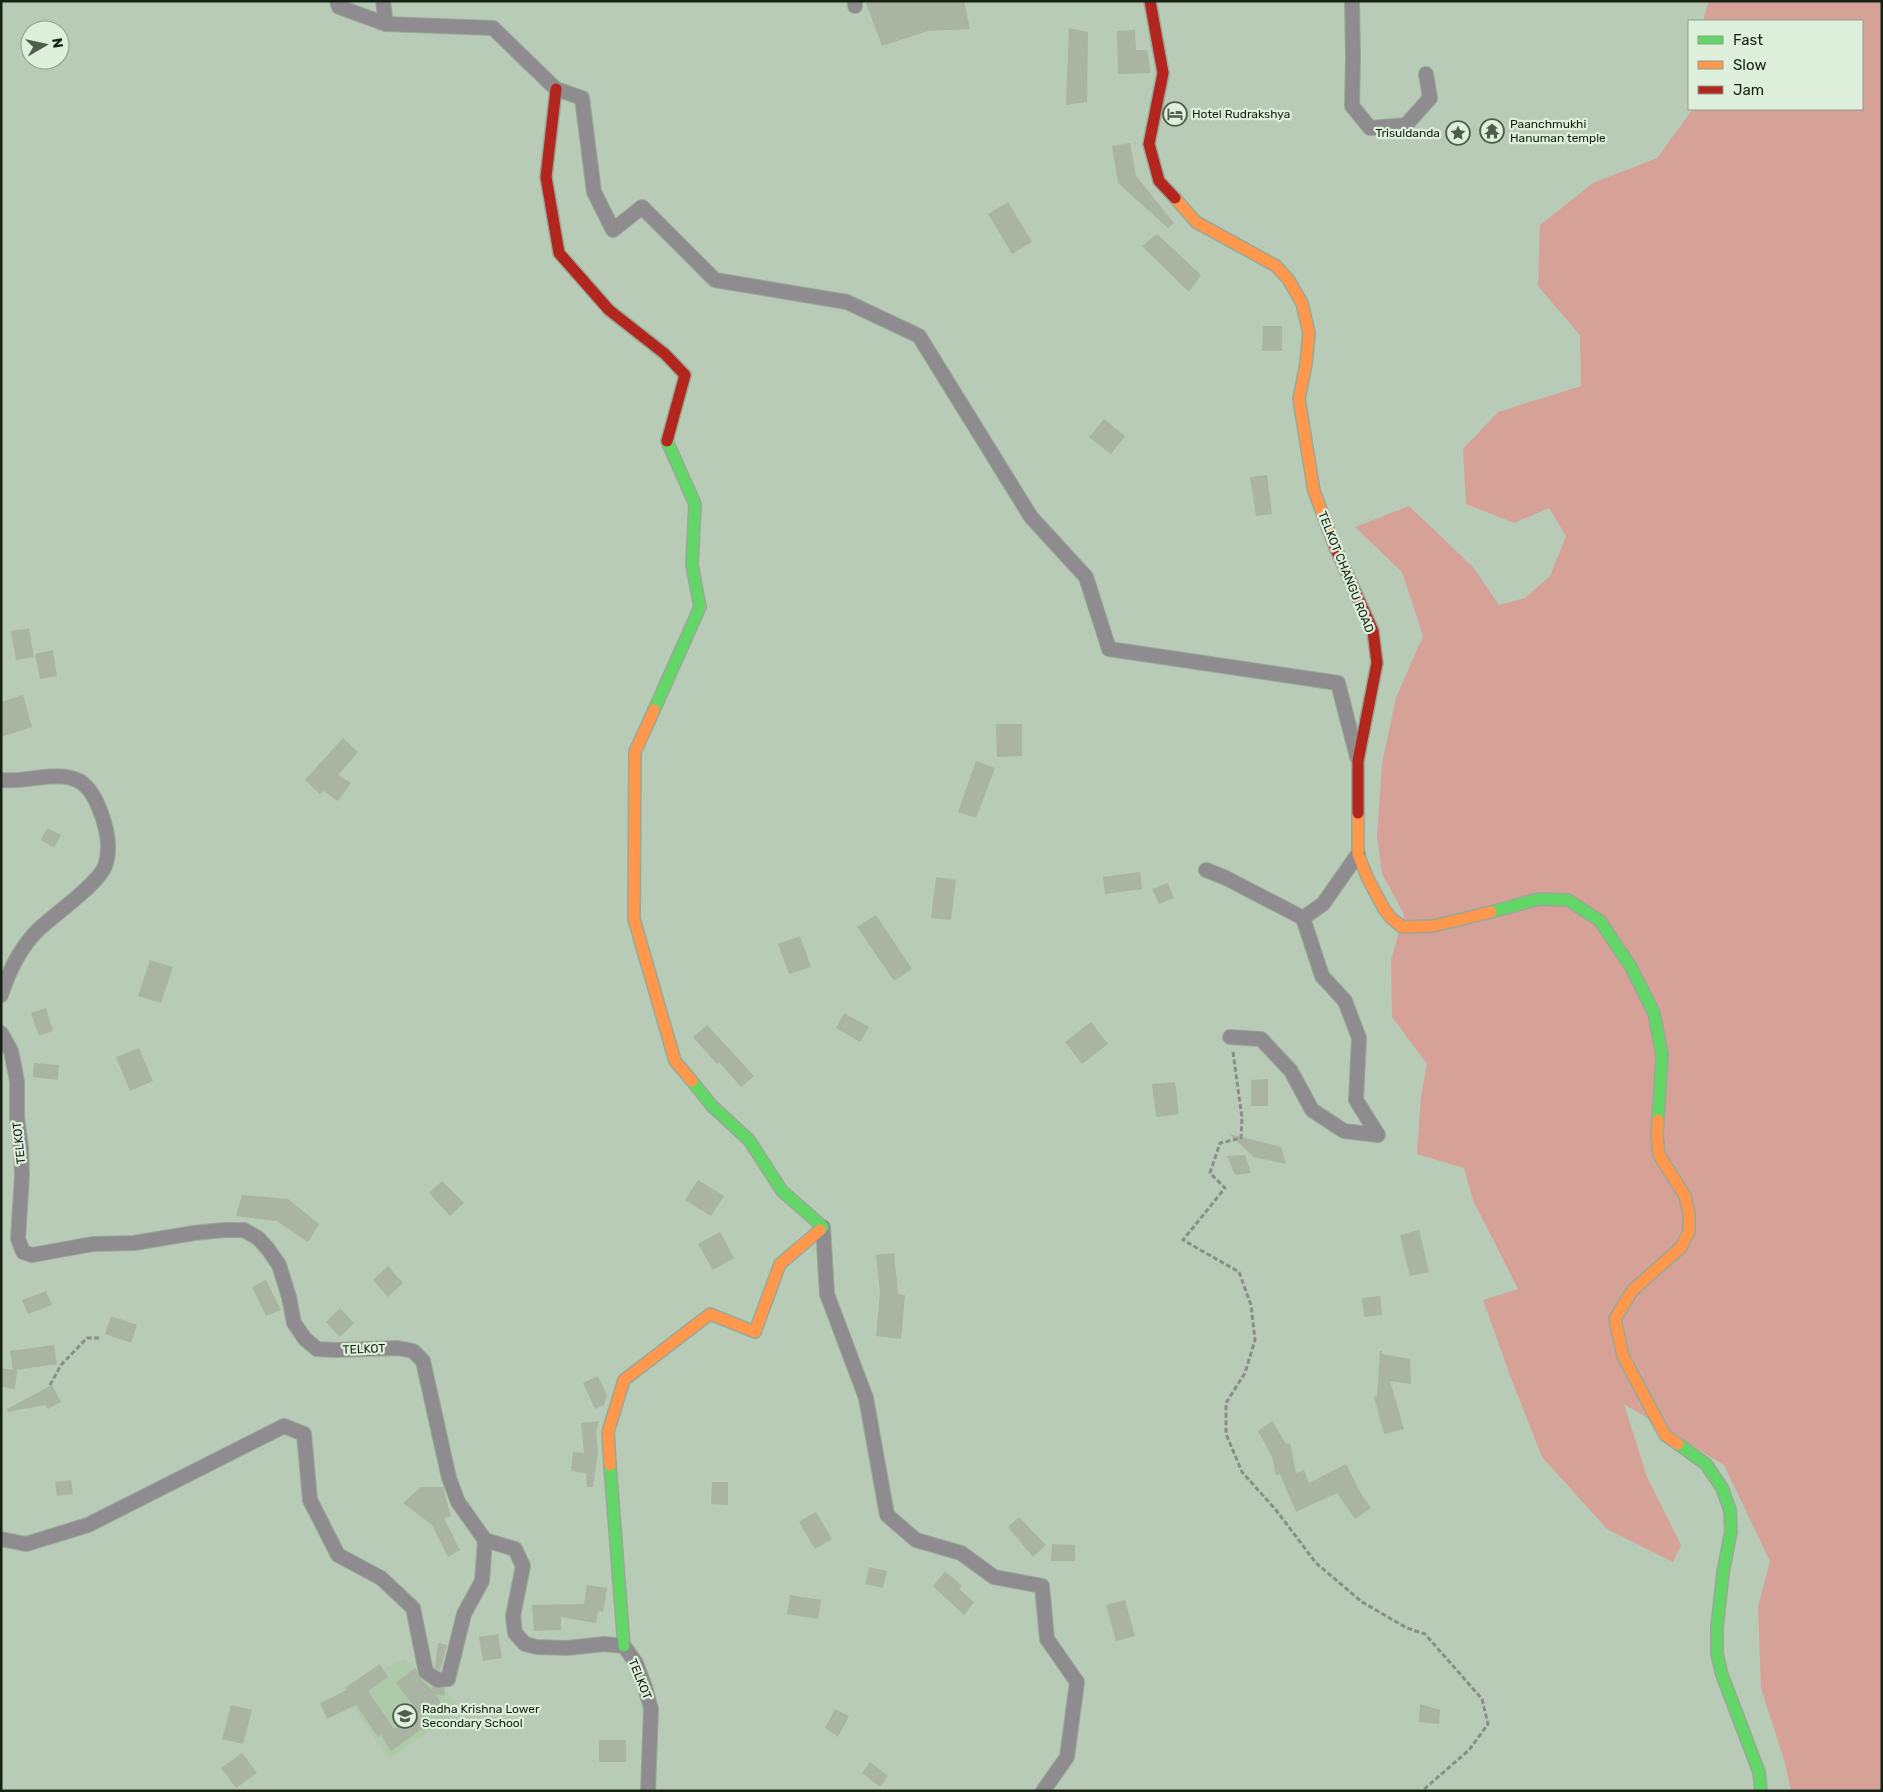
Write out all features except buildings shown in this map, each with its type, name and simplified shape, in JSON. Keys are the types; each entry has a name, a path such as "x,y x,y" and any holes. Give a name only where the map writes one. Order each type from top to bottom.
{"street":[{"path":"337,1 339,7 386,24 493,28 556,89 582,98 594,192 613,230 642,207 715,280 847,302 919,336 1031,517 1086,577 1109,649 1338,683 1358,761"},
{"path":"382,1 386,24"},
{"name":"TELKOT CHANGU ROAD","path":"1150,1 1163,73 1149,144 1158,181 1196,222 1276,266 1288,278 1302,303 1309,333 1306,364 1299,399 1314,491 1337,554 1373,631 1377,662 1358,761 1358,854 1368,880 1384,909 1402,927 1433,926 1539,899 1568,900 1600,921 1630,967 1654,1013 1662,1055 1657,1136 1659,1155 1685,1196 1689,1214 1689,1232 1681,1247 1632,1291 1615,1320 1623,1356 1665,1435 1706,1464 1722,1488 1730,1510 1731,1531 1723,1573 1717,1627 1717,1654 1722,1675 1759,1772 1761,1791"},
{"path":"1352,1 1354,57 1352,106 1370,128 1406,125 1430,98 1426,74"},
{"path":"556,89 546,178 559,253 609,310 665,354 685,375 666,439 695,504 692,566 700,607 635,752 634,919 675,1061 712,1106 748,1140 782,1191 823,1227 828,1294 866,1398 887,1515 916,1540 961,1553 994,1576 1042,1586 1047,1639 1078,1682 1067,1757 1043,1791"},
{"path":"1,780 14,782 58,776 78,780 95,798 105,824 108,849 105,867 94,880 38,930 22,950 6,979 1,994"},
{"path":"1303,918 1323,904 1358,854"},
{"path":"1206,870 1226,878 1303,918 1322,976 1345,1000 1359,1038 1356,1100 1378,1135 1344,1131 1312,1110 1292,1071 1261,1039 1230,1037"},
{"name":"TELKOT","path":"1,1033 11,1051 17,1081 17,1117 22,1174 18,1239 23,1252 32,1255 67,1247 134,1243 224,1230 244,1230 258,1238 278,1265 289,1297 294,1323 305,1339 317,1349 398,1348 413,1351 423,1361 450,1478 458,1502 485,1540 515,1549 523,1566 513,1616 515,1633 525,1644 537,1647 568,1648 604,1644 624,1646 636,1664 651,1709 648,1791"},
{"path":"624,1646 608,1432 624,1380 710,1314 755,1332 780,1264 823,1227"},
{"path":"1,1538 26,1544 88,1525 284,1426 304,1434 310,1500 338,1555 381,1578 413,1608 426,1672 438,1680 448,1679 464,1614 482,1581 485,1540"}],"path":[{"path":"1230,1037 1242,1118 1241,1138 1220,1143 1210,1173 1225,1188 1183,1240 1239,1272 1251,1305 1254,1340 1245,1373 1226,1403 1226,1434 1242,1472 1276,1510 1316,1563 1362,1602 1407,1628 1425,1634 1482,1700 1488,1724 1469,1750 1422,1791"},
{"path":"50,1385 61,1365 87,1338 99,1338"}],"shaded area":[{"path":"1709,1 1882,1 1882,1791 1791,1791 1785,1763 1761,1688 1758,1606 1770,1561 1724,1465 1624,1404 1647,1477 1681,1545 1673,1562 1607,1529 1542,1457 1483,1300 1518,1289 1473,1200 1464,1168 1417,1154 1421,1096 1427,1064 1392,1017 1391,960 1404,914 1382,874 1377,836 1382,764 1396,698 1423,636 1402,572 1355,527 1409,506 1473,567 1499,605 1525,598 1550,576 1566,536 1549,508 1514,523 1466,504 1463,449 1498,412 1581,386 1580,335 1538,286 1540,225 1593,183 1657,158 1692,110 1863,110 1863,20 1705,20"},
{"name":"Radha Krishna Lower Secondary School","path":"404,1659 444,1690 463,1708 389,1759 348,1699 342,1687"}],"traffic: fast":[{"path":"654,710 700,607 692,565 695,504 667,441"},
{"path":"1491,912 1539,899 1568,900 1600,921 1631,967 1654,1013 1662,1055 1658,1120"},
{"path":"692,1081 712,1106 749,1140 782,1191 823,1227 820,1230"},
{"path":"1678,1444 1706,1464 1722,1488 1730,1510 1731,1531 1723,1573 1717,1627 1717,1654 1722,1675 1759,1772 1761,1791"},
{"path":"610,1465 624,1646"}],"traffic: slow":[{"path":"1175,198 1196,222 1276,266 1288,279 1302,303 1309,333 1306,364 1299,399 1314,491 1335,547"},
{"path":"654,710 635,752 634,919 675,1061 692,1081"},
{"path":"1358,813 1358,854 1368,879 1384,909 1402,927 1433,926 1491,912"},
{"path":"1658,1120 1659,1155 1685,1196 1689,1214 1689,1232 1681,1247 1632,1291 1615,1319 1623,1356 1665,1435 1678,1444"},
{"path":"610,1465 608,1432 624,1380 710,1314 755,1332 780,1264 820,1230"}],"traffic: jam":[{"path":"1150,1 1163,73 1149,144 1159,181 1175,198"},
{"path":"556,89 546,177 559,253 609,310 665,354 685,375 667,441"},
{"path":"1335,547 1373,631 1377,663 1358,761 1358,813"}],"place":[{"name":"Hotel Rudrakshya","path":"1175,114"},
{"name":"Paanchmukhi Hanuman temple","path":"1492,131"},
{"name":"Trisuldanda","path":"1458,133"},
{"name":"Radha Krishna Lower Secondary School","path":"405,1716"}]}
